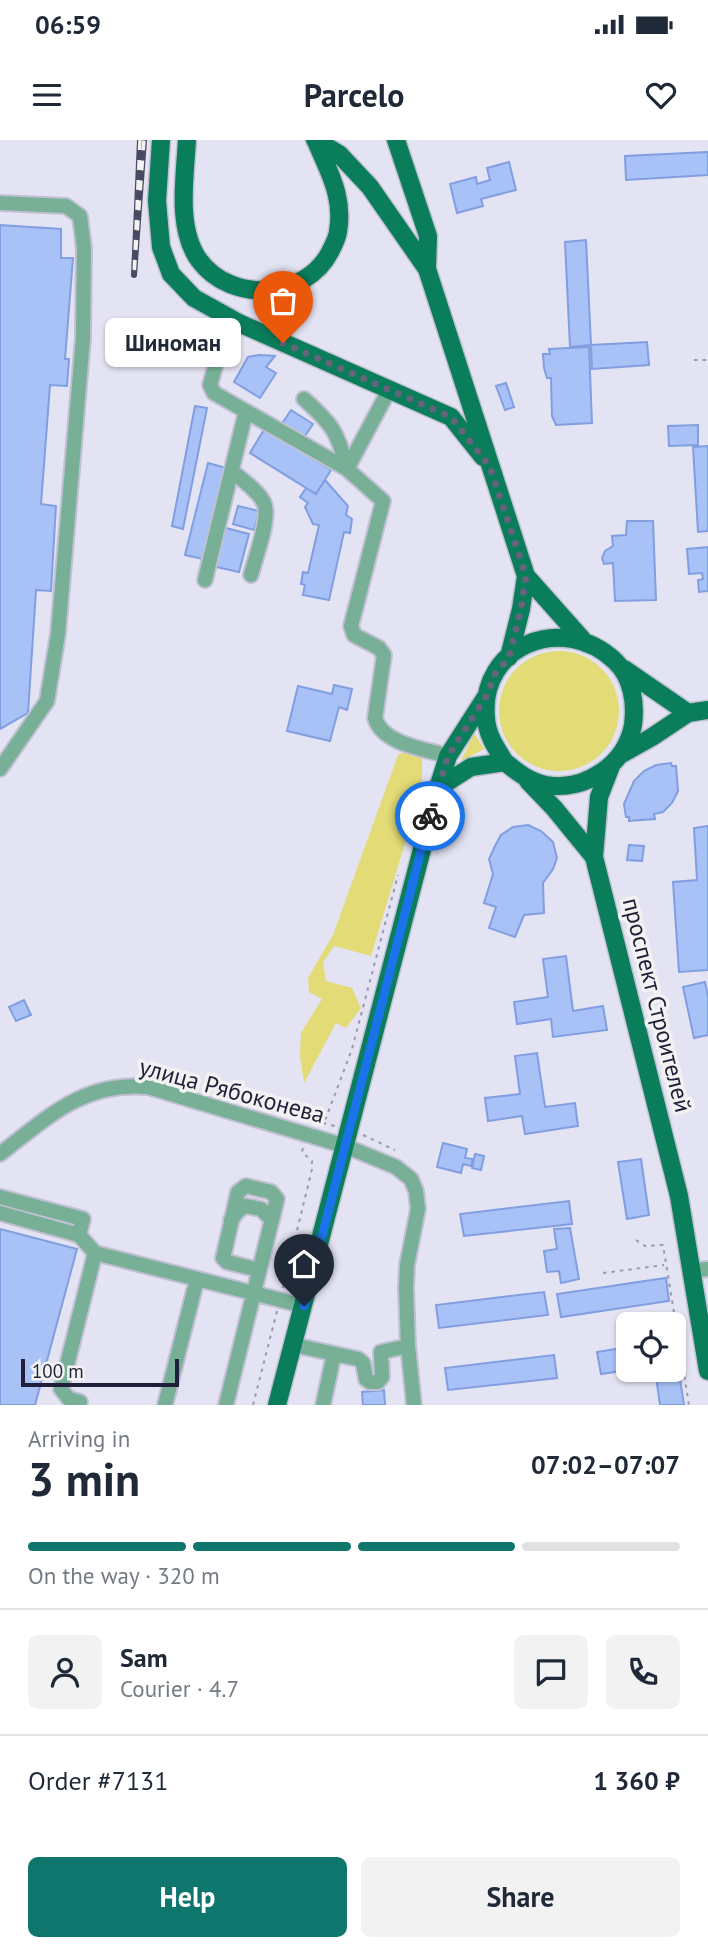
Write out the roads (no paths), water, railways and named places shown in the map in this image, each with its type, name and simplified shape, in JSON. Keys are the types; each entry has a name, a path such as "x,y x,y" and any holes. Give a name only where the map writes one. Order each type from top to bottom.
{"main road":[{"path":"161,140 157,201 161,247 170,274 194,298 239,323 451,417 490,467"},
{"path":"187,140 184,212 188,236 199,260 231,286 260,292 294,286 323,265 338,235 340,198 315,140"},
{"path":"315,140 339,154 369,187 427,269 526,576 582,639"},
{"path":"396,140 428,236 427,269"},
{"path":"509,657 526,576"},
{"path":"278,1405 438,788 448,756 487,695 495,674 509,657 524,645 543,638 562,636 582,639 603,650 620,666 688,713"},
{"path":"594,857 600,797 631,734 635,710 631,687 620,666"},
{"path":"487,695 486,719 492,742 505,762 554,808 594,857"},
{"path":"524,777 546,785 569,785 591,779 688,713 708,710"},
{"path":"438,788 471,767 505,762"},
{"name":"проспект Строителей","path":"594,857 700,1270 708,1371"}],"street":[{"path":"0,202 66,206 75,211 80,216 84,249 83,338 58,634 47,701 0,769"},
{"path":"215,368 210,386 214,393 347,469 383,501 352,626 354,635 384,654 375,718 377,727 387,736 448,756"},
{"path":"347,469 389,390"},
{"path":"304,398 328,420 340,440 347,469"},
{"path":"205,580 246,411"},
{"path":"232,471 258,494 267,512 251,575"},
{"name":"улица Рябоконева","path":"0,1154 74,1100 96,1091 124,1085 148,1087 348,1138 396,1167 411,1179 416,1191 418,1209 407,1265 406,1287 414,1405"},
{"path":"0,1197 83,1219 79,1236"},
{"path":"226,1405 253,1293 259,1270 271,1220 261,1209 246,1206 239,1210 231,1221 223,1258 227,1262 259,1270"},
{"path":"0,1213 79,1236 95,1253 304,1306"},
{"path":"79,1405 80,1402 69,1399 61,1390 95,1253"},
{"path":"165,1405 197,1279"},
{"path":"293,1345 358,1359 363,1363 366,1379 370,1382 378,1382 382,1377 381,1352 408,1346"},
{"path":"323,1405 334,1354"}],"railway":[{"path":"140,140 134,275 144,140"}],"place":[{"name":"Шиноман","path":"283,343"}]}
